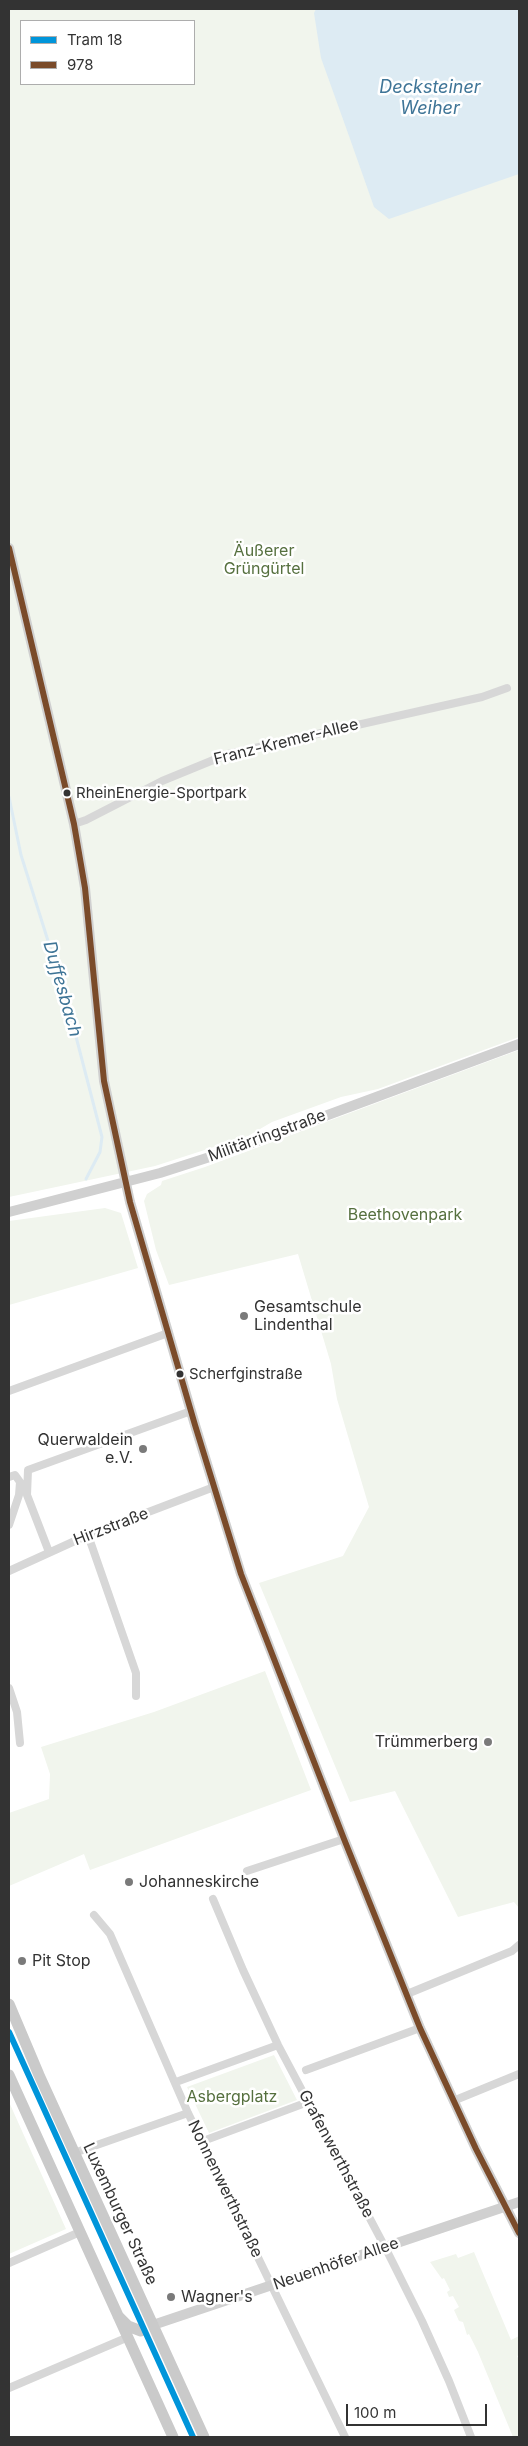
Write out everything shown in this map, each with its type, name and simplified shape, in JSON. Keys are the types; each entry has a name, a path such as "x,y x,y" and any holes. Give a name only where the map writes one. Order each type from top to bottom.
{"main road":[{"name":"Luxemburger Straße","path":"9,2004 74,2154 204,2437"},
{"path":"9,2075 126,2338 173,2437"},
{"path":"114,2311 128,2326 141,2331 153,2326"},
{"path":"133,2350 141,2331"}],"street":[{"path":"9,548 74,824 85,886 104,1081 126,1182 168,1333 214,1487 247,1591 420,2028 453,2101 519,2233"},
{"name":"Franz-Kremer-Allee","path":"74,824 86,820 162,781 228,754 482,696 507,688"},
{"name":"Militärringstraße","path":"9,1212 126,1182 247,1144 519,1044"},
{"path":"9,1391 168,1333"},
{"path":"49,1552 27,1495 28,1470 191,1411"},
{"path":"9,1525 19,1494 20,1482 12,1476"},
{"name":"Hirzstraße","path":"9,1571 88,1535 214,1487"},
{"path":"88,1535 136,1673 136,1696"},
{"path":"9,1688 17,1712 20,1743"},
{"path":"247,1870 344,1839"},
{"name":"Grafenwerthstraße","path":"214,1899 243,1970 278,2045 385,2246 449,2381 471,2437"},
{"name":"Nonnenwerthstraße","path":"94,1915 110,1934 188,2112 345,2437"},
{"path":"407,1994 512,1951 519,1944"},
{"path":"306,2070 420,2028"},
{"path":"176,2082 278,2045"},
{"path":"453,2101 519,2074"},
{"path":"203,2142 308,2102"},
{"path":"74,2154 188,2112"},
{"name":"Neuenhöfer Allee","path":"153,2326 272,2288 385,2246 519,2202"},
{"path":"9,2262 80,2232"},
{"path":"9,2388 126,2338"}],"green space":[{"name":"Äußerer Grüngürtel","path":"9,9 519,9 519,1037 378,1089 341,1097 272,1122 248,1136 155,1166 9,1197"},
{"name":"Beethovenpark","path":"519,1050 519,1908 514,1902 458,1917 395,1791 350,1802 259,1583 343,1556 369,1507 337,1399 331,1364 298,1254 169,1285 156,1250 144,1201 147,1194 161,1185 162,1181 205,1167"},
{"path":"105,1208 121,1213 138,1268 9,1305 9,1221"},
{"path":"265,1671 311,1790 90,1870 84,1854 9,1886 9,1813 49,1799 50,1774 41,1747 154,1712"},
{"name":"Asbergplatz","path":"274,2055 297,2100 209,2133 187,2087"},
{"path":"9,2102 66,2229 9,2254"},
{"path":"474,2252 511,2340 519,2336 519,2355 517,2356 519,2360 519,2437 513,2437 478,2352 469,2334 467,2335 463,2322 459,2321 454,2310 459,2307 453,2296 449,2297 447,2292 450,2290 444,2278 442,2279 430,2262 456,2254 458,2258"}],"water":[{"name":"Decksteiner Weiher","path":"316,9 519,9 519,174 389,219 374,207 321,58 314,13"}],"waterway":[{"name":"Duffesbach","path":"9,797 21,855 66,998 102,1137 100,1152 86,1179"}],"tram line":[{"name":"18","path":"9,2032 193,2437"}],"transit line":[{"name":"978","path":"9,548 74,824 85,888 104,1081 130,1202 195,1425 241,1574 344,1839 420,2028 476,2149 519,2233"}],"place":[{"name":"RheinEnergie-Sportpark","path":"67,793"},
{"name":"Gesamtschule Lindenthal","path":"244,1316"},
{"name":"Scherfginstraße","path":"180,1374"},
{"name":"Querwaldein e.V.","path":"143,1449"},
{"name":"Trümmerberg","path":"488,1742"},
{"name":"Johanneskirche","path":"129,1882"},
{"name":"Pit Stop","path":"22,1961"},
{"name":"Wagner's","path":"171,2297"}]}
